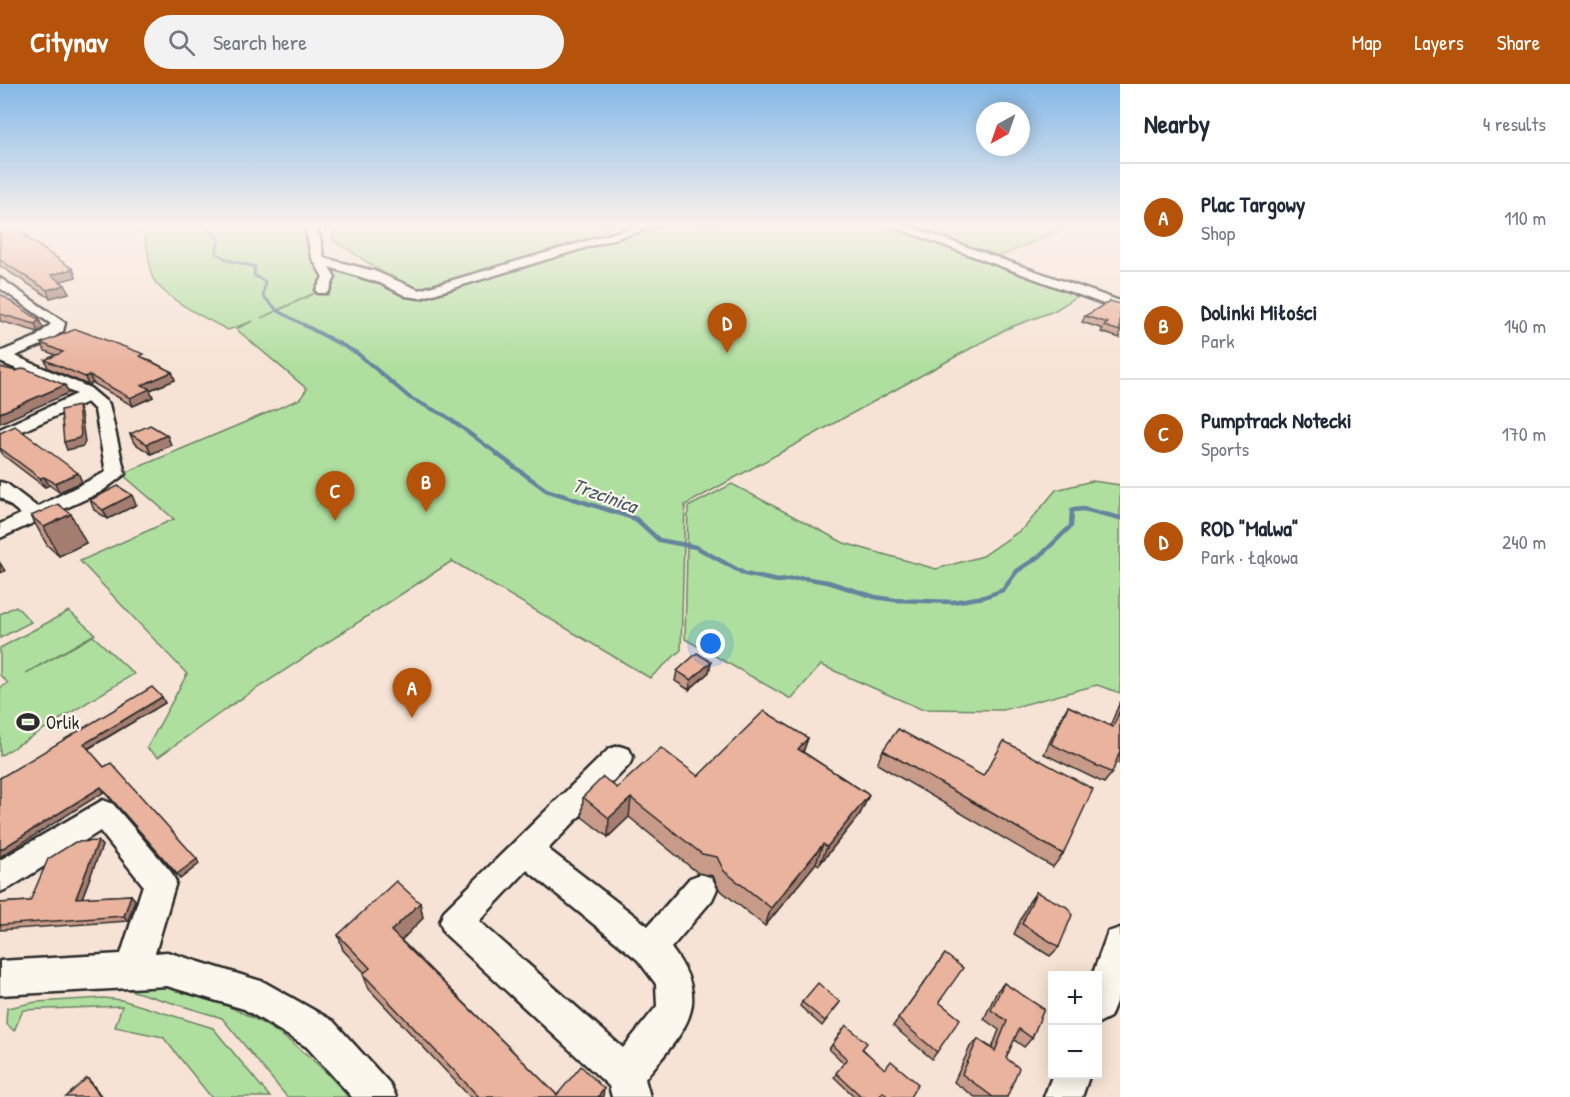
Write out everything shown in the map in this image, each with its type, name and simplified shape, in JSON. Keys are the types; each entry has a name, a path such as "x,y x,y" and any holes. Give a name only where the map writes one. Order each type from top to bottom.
{"street":[{"path":"323,290 329,277 326,271"},
{"path":"355,271 418,295 496,271"},
{"path":"1023,271 1120,306"},
{"path":"0,282 58,323 58,328 52,334 1,356"},
{"path":"0,532 103,483 116,474 103,408 89,395 1,356"},
{"path":"0,436 89,395"},
{"path":"0,488 35,515"},
{"path":"526,850 650,948 673,978 675,1012 628,1086 456,922 526,850 619,757"},
{"path":"0,877 103,813 160,882 133,970"},
{"path":"650,948 701,889"},
{"path":"1102,994 1120,944"},
{"path":"0,978 167,969 252,994 320,1034 377,1097"},
{"path":"1064,1097 1070,1079"}],"green space":[{"path":"322,271 325,278 320,290 261,318 323,290 329,277 326,271 350,271 414,293 381,271 1019,271 1081,294 1054,311 1006,329 685,505 681,650 650,678 452,561 233,704 158,757 147,748 187,674 80,561 174,519 122,474 300,399 307,389 236,329 253,321 228,330 184,306 162,290 151,273"},
{"path":"1092,481 1120,485 1120,693 1097,685 1003,710 921,709 821,665 791,699 685,639 688,507 732,484 844,543 936,569 983,556 1025,527 1056,490"},
{"path":"16,606 31,622 0,638 0,614"},
{"name":"Orlik","path":"69,611 95,634 26,673 93,636 134,674 0,756 0,688 8,683 0,675 0,648"},
{"path":"146,983 205,998 258,1021 306,1054 348,1097 287,1097 222,1018 123,988 79,986 20,994 33,988"},
{"path":"104,998 122,1000 213,1028 270,1097 211,1097 163,1037 115,1027 122,1006 23,1010 14,1031 6,1023 7,1008 36,1002"}],"building":[{"path":"18,271 65,271 51,275 65,285 47,290"},
{"path":"0,294 39,320 35,324 0,314"},
{"path":"1110,301 1120,304 1120,331 1104,326 1108,323 1085,316"},
{"path":"76,329 144,354 140,356 172,372 142,385 150,389 130,398 89,375 85,377 45,360 63,352 41,343"},
{"path":"0,367 16,371 24,368 65,385 0,413"},
{"path":"78,406 81,434 79,438 64,442 61,410"},
{"path":"150,425 167,435 147,444 130,434"},
{"path":"15,426 78,473 55,483 44,477 40,478 0,448 0,433"},
{"path":"118,486 132,495 103,510 90,500"},
{"path":"58,504 71,514 44,527 31,516"},
{"path":"697,653 711,662 691,680 677,671"},
{"path":"152,687 162,697 84,744 104,767 111,763 197,859 177,874 101,787 0,850 0,778"},
{"path":"1068,706 1113,727 1120,710 1120,751 1112,773 1051,744"},
{"path":"764,711 808,738 798,749 869,795 827,847 823,844 771,908 724,871 717,857 702,854 631,798 609,818 583,797 603,777 617,788 661,748 698,776"},
{"path":"898,729 983,776 1004,741 1093,789 1063,854 883,750"},
{"path":"98,841 76,898 131,895 124,916 0,925 0,903 30,901 48,859 75,842"},
{"path":"396,881 420,903 391,931 557,1095 581,1066 604,1089 598,1097 479,1097 363,974 370,968 338,935"},
{"path":"1036,892 1067,907 1072,915 1059,947 1022,924"},
{"path":"945,954 963,968 939,1002 960,1019 937,1052 898,1019"},
{"path":"818,983 840,1002 825,1021 802,1002"},
{"path":"1004,983 1044,1009 1032,1038 1019,1029 1006,1058 1019,1068 1007,1097 993,1097 962,1074 978,1039 995,1051 1007,1021 991,1010"},
{"path":"846,1025 867,1043 862,1049 885,1069 891,1061 918,1084 910,1097 888,1097 883,1092 879,1097 862,1097 836,1073 847,1059 832,1045"},
{"path":"87,1078 101,1097 66,1097"}],"waterway":[{"name":"Trzcinica","path":"254,271 254,275 265,282 263,296 278,311 306,326"},
{"name":"Trzcinica","path":"304,325 357,353 410,398 446,416 499,455"},
{"name":"Trzcinica","path":"497,454 546,490 636,519 659,540 696,547 745,574 778,581 803,578 828,582 875,597 895,600 953,602 984,597 1003,590 1017,571 1040,556 1071,526 1072,510 1084,509 1120,518"}],"place":[{"name":"ROD \"Malwa\"","path":"727,353"},
{"name":"Dolinki Miłości","path":"426,512"},
{"name":"Pumptrack Notecki","path":"335,521"},
{"name":"Plac Targowy","path":"412,718"},
{"name":"Orlik","path":"28,722"}]}
